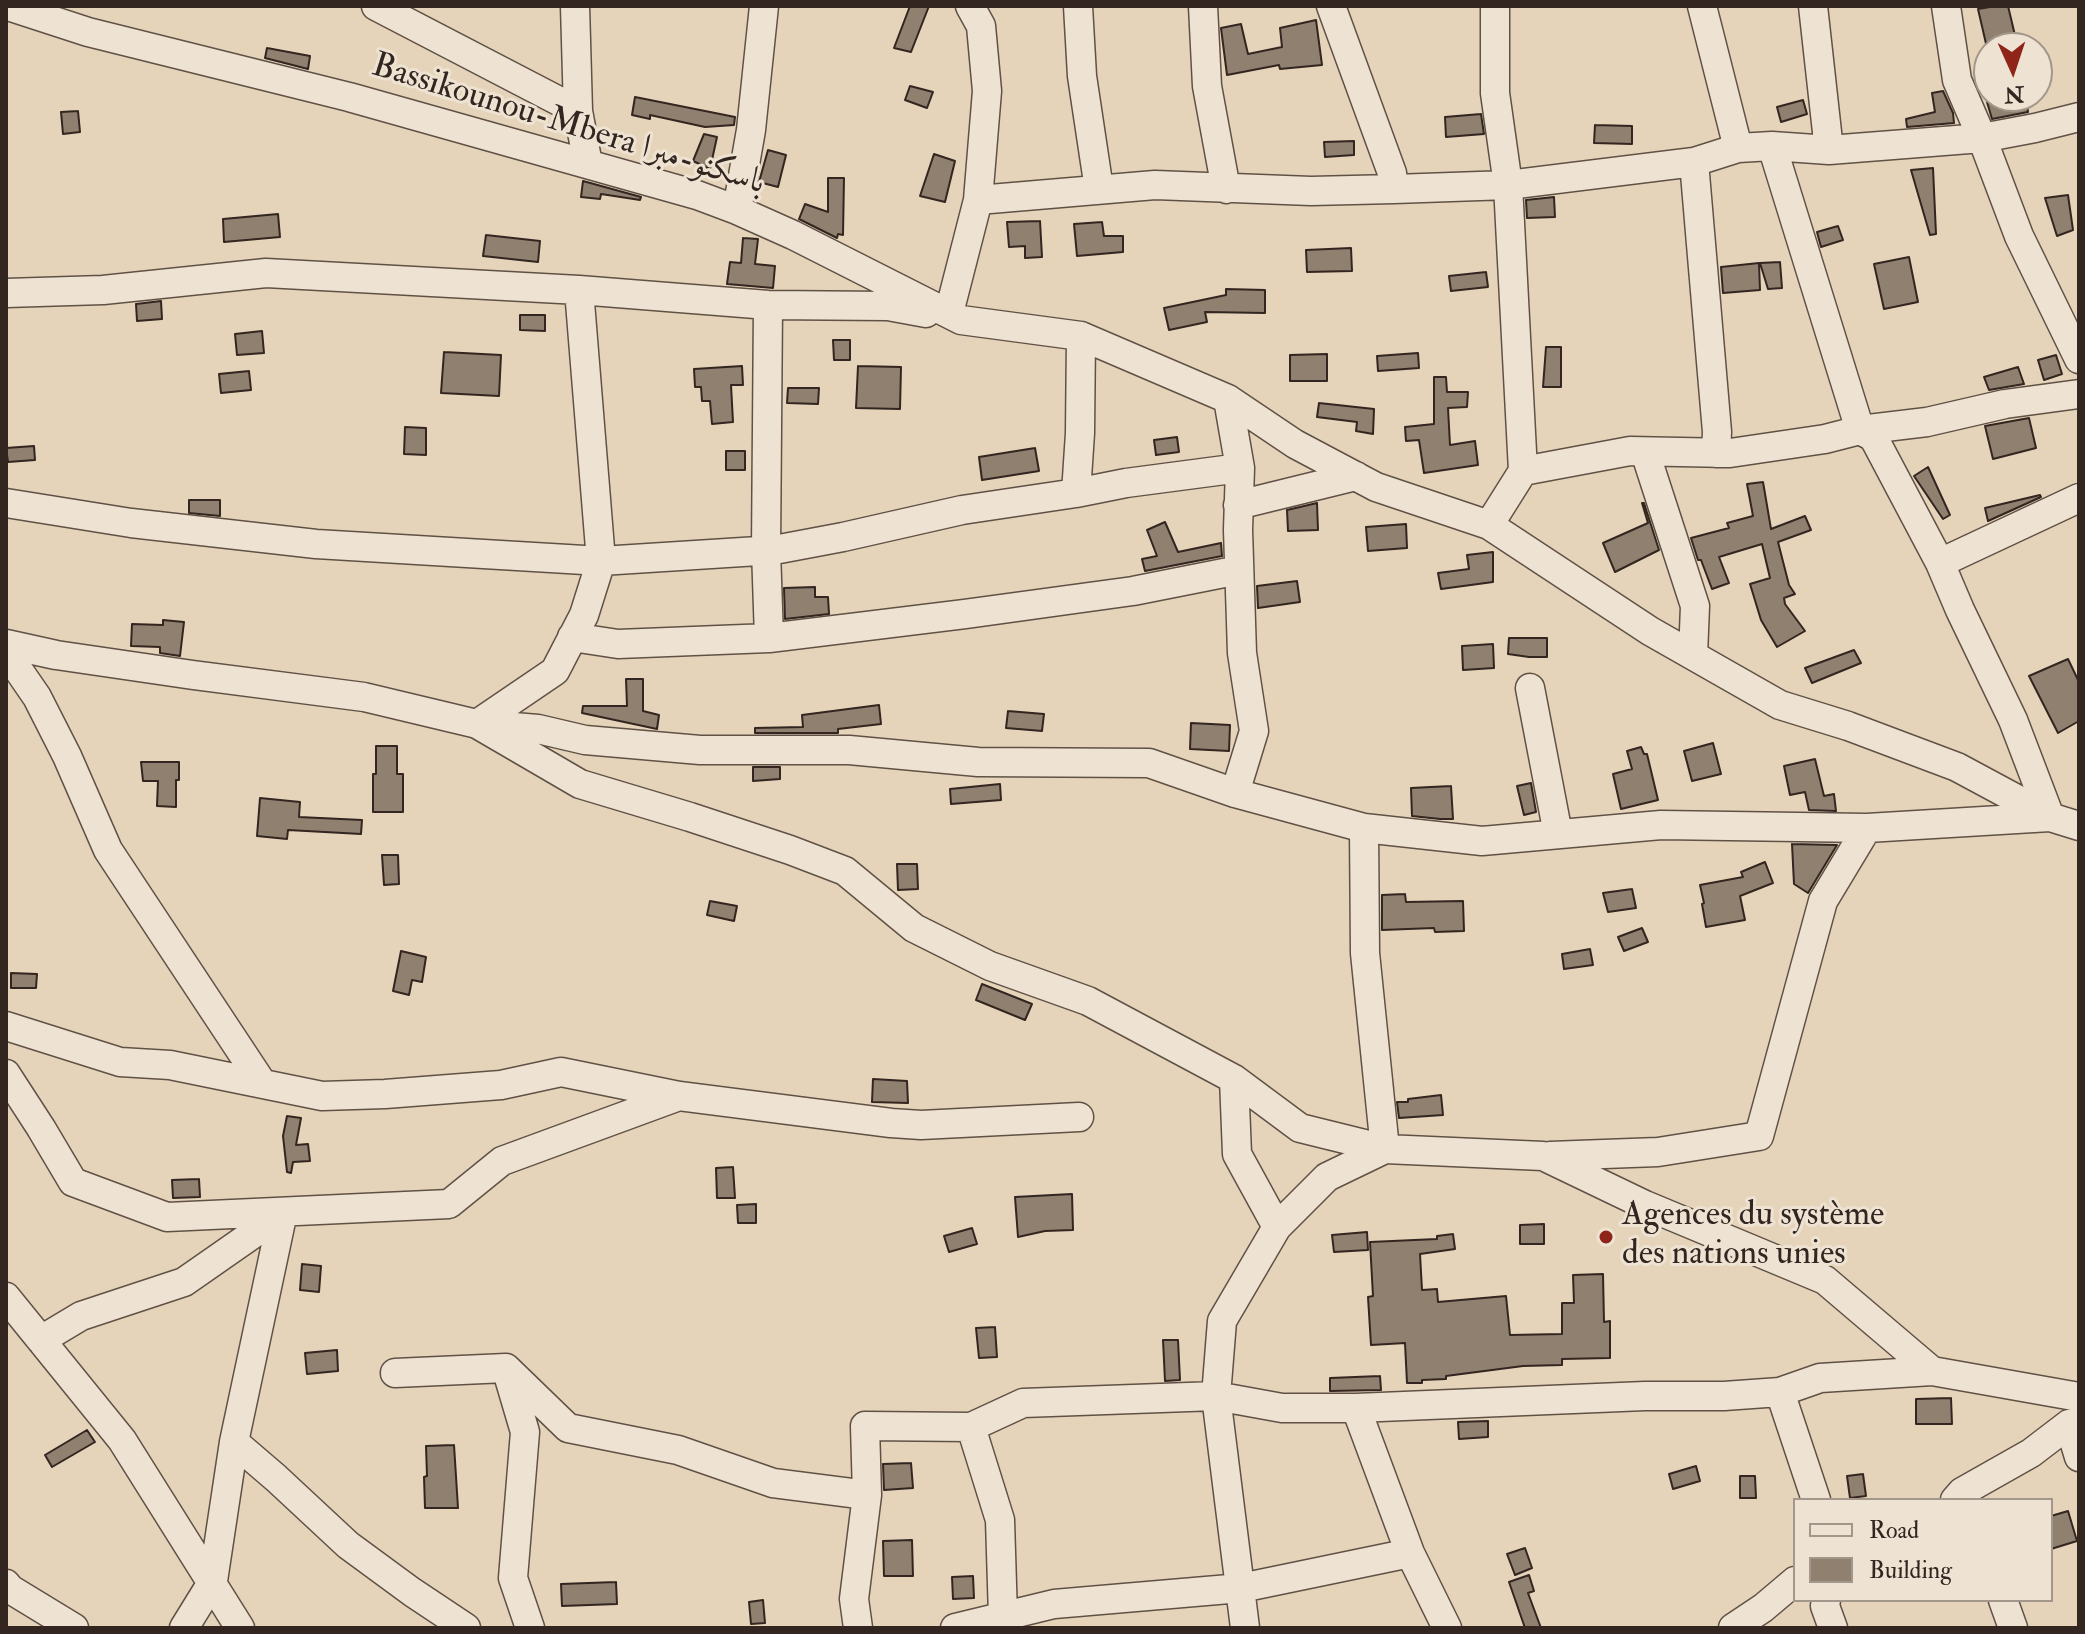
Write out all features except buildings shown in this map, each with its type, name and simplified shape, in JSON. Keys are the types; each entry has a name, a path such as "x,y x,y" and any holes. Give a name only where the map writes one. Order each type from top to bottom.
{"street":[{"name":"Bassikounou-Mbera باسكنو-مبرا","path":"8,6 88,32 349,97 697,195 793,235 955,317 1081,336 1228,399 1295,444 1376,487 1489,525 1650,631 1780,705 1848,726 1957,767 2050,817 2079,826"},
{"path":"575,6 578,111 588,164"},
{"path":"737,210 751,130 764,6"},
{"path":"6,293 103,290 266,273 579,290 768,305 888,306 955,317 978,200 987,91 981,26 970,6"},
{"path":"1078,6 1082,76 1099,189"},
{"path":"1203,6 1207,86 1226,189"},
{"path":"1331,6 1392,173 1394,189"},
{"path":"1489,525 1523,471 1508,185 1495,93 1495,6"},
{"path":"1702,6 1738,148"},
{"path":"1813,6 1829,150"},
{"path":"1946,6 1957,80 2019,236 2079,359"},
{"path":"391,9 578,111"},
{"path":"978,200 1155,185 1311,191 1508,185 1694,162 1738,148 1772,146 1829,150 1982,138 2079,117"},
{"path":"6,644 163,671 364,697 477,724 538,729 585,740 700,750 849,750 978,762 1149,763 1235,793 1364,828 1482,841 1661,825 1867,828 2050,817 2013,720 1940,563 1873,437 1860,430 1772,146"},
{"path":"1694,162 1717,432 1716,453"},
{"path":"477,724 555,671 584,615 601,561 579,290"},
{"path":"768,305 766,550 769,638"},
{"path":"1076,493 1081,336"},
{"path":"1523,471 1630,451 1730,453 1825,439 1860,430 1927,422 2005,404 2079,394"},
{"path":"1228,399 1240,468 1242,653 1254,731 1235,793"},
{"path":"1645,452 1695,606 1693,655"},
{"path":"6,503 131,523 316,544 601,561 766,550 843,537 962,510 1240,468"},
{"path":"1238,505 1356,476"},
{"path":"1940,563 2079,498"},
{"path":"572,637 618,644 769,638 1133,591 1239,570"},
{"path":"6,652 37,697 108,850 262,1083"},
{"path":"1530,688 1558,834"},
{"path":"477,724 580,784 718,826 845,871 914,928 990,966 1088,1001 1234,1079 1300,1128 1385,1149 1543,1156 1658,1152 1759,1136 1823,901 1867,828"},
{"path":"1364,828 1365,953 1385,1149"},
{"path":"6,1026 120,1062 170,1065 322,1096 501,1085 561,1072 679,1096 921,1125 1079,1117"},
{"path":"6,1074 73,1182 167,1217 449,1204 502,1161 679,1096"},
{"path":"1234,1079 1237,1154 1277,1227"},
{"path":"1245,1628 1216,1396 1222,1321 1277,1227 1327,1177 1385,1149"},
{"path":"1543,1156 1645,1205 1825,1280 1932,1371"},
{"path":"41,1340 81,1316 184,1282 283,1212"},
{"path":"184,1628 213,1581 234,1442 283,1212"},
{"path":"6,1297 122,1440 240,1628"},
{"path":"395,1373 506,1368 568,1428 678,1450 773,1483 867,1495"},
{"path":"506,1368 525,1432 513,1578 530,1628"},
{"path":"858,1628 854,1599 867,1495 865,1426 971,1427 1023,1403 1216,1396 1282,1408 1356,1408 1645,1396 1724,1396 1780,1392 1820,1378 1932,1371 2079,1397"},
{"path":"1780,1392 1815,1498"},
{"path":"1356,1408 1410,1553 1447,1628"},
{"path":"1961,1497 2074,1423 2079,1457"},
{"path":"971,1427 1000,1520 1003,1617"},
{"path":"234,1442 348,1545 466,1628"},
{"path":"955,1628 1054,1604 1241,1588 1410,1553"},
{"path":"1733,1628 1793,1583"},
{"path":"6,1584 74,1628"},
{"path":"1826,1602 1833,1628"},
{"path":"2004,1602 2013,1628"}],"place":[{"name":"Agences du système des nations unies","path":"1606,1237"}]}
